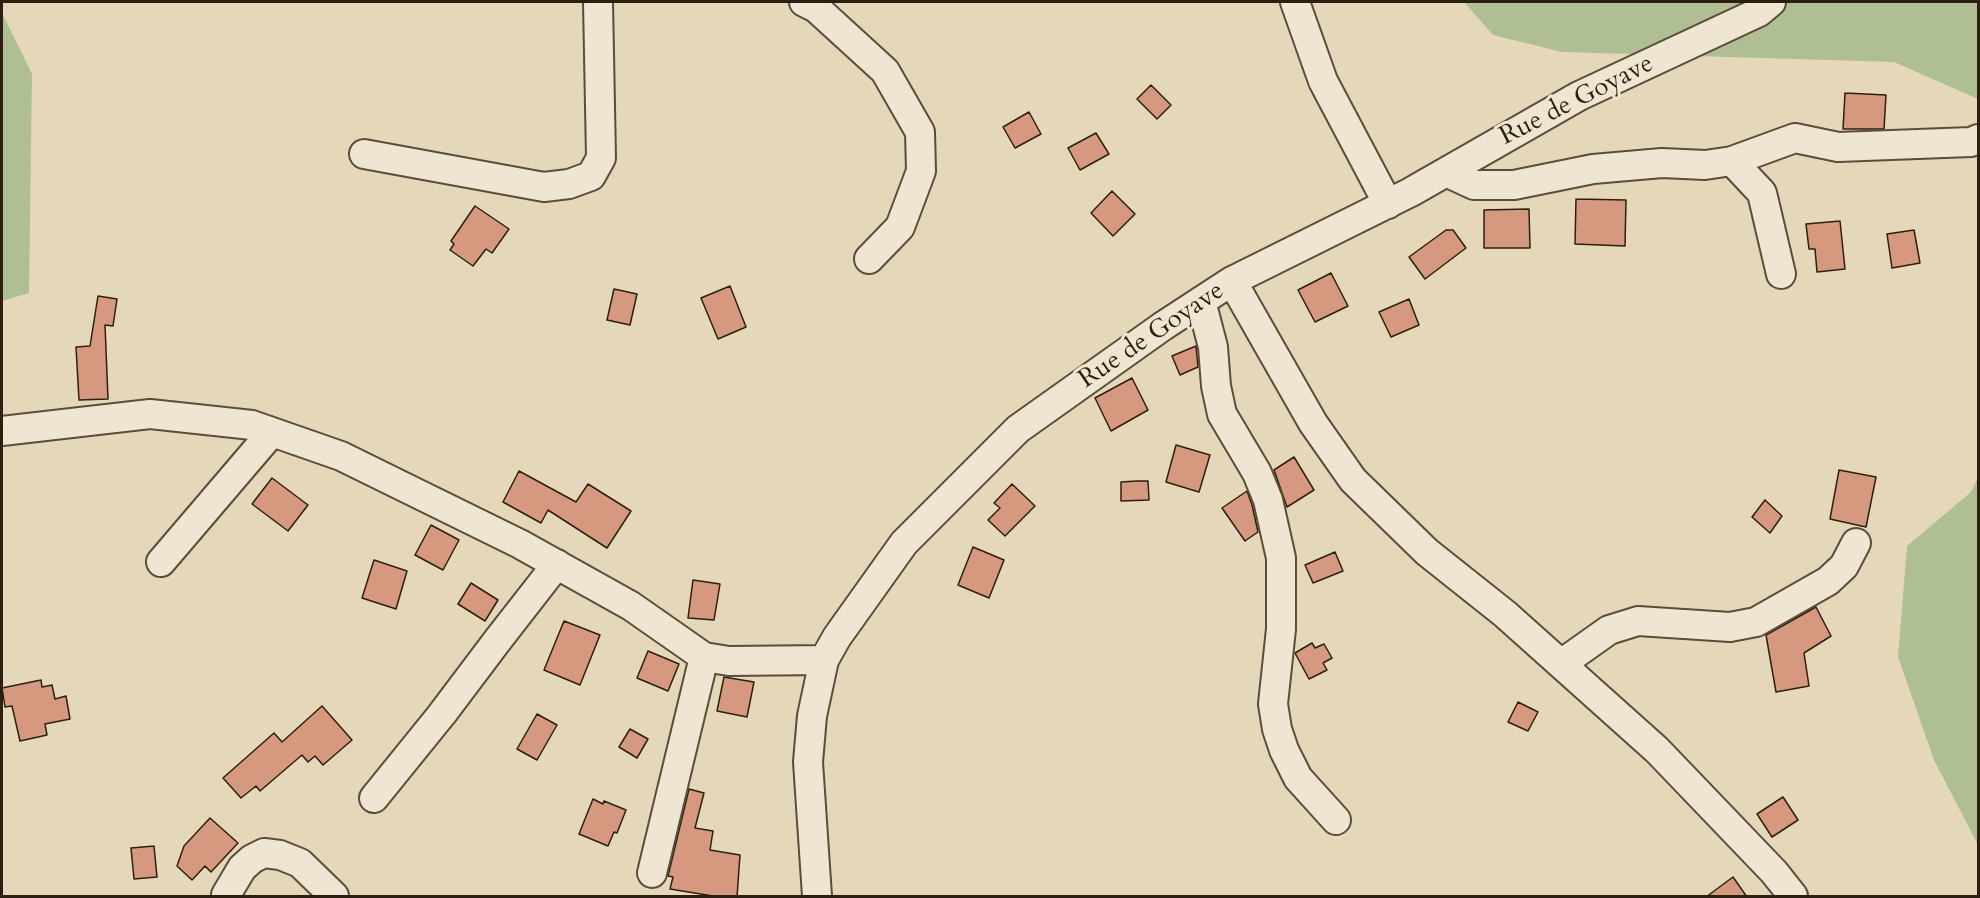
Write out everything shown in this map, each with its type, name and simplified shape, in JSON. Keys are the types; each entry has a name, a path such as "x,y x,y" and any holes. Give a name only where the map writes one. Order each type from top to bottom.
{"street":[{"path":"364,154 544,188 569,184 591,176 601,158 598,2"},
{"path":"804,2 816,8 885,71 920,132 921,171 900,227 869,259"},
{"path":"1295,2 1323,81 1388,204"},
{"name":"Rue de Goyave","path":"817,897 808,762 812,716 825,660 837,637 904,543 1018,429 1153,332 1232,281 1388,204 1579,96 1759,12 1771,2"},
{"path":"1446,171 1474,185 1514,185 1593,169 1662,163 1705,165 1732,161 1795,138 1838,147 1971,142 1978,139"},
{"path":"1732,161 1762,193 1781,274"},
{"path":"1232,281 1313,423 1353,480 1427,552 1504,614 1658,750 1774,872 1793,897"},
{"path":"1201,301 1213,347 1216,386 1222,414 1265,491 1281,558 1281,629 1273,704 1277,729 1284,750 1298,778 1336,820"},
{"path":"2,431 150,414 252,426 341,456 520,544 631,606 704,657 729,661 825,660"},
{"path":"161,562 272,432"},
{"path":"1561,664 1609,630 1638,621 1730,627 1756,622 1827,582 1844,566 1856,543"},
{"path":"374,798 442,714 557,564"},
{"path":"652,873 704,657"},
{"path":"226,895 242,868 252,858 264,853 280,855 300,863 334,897"}],"green space":[{"path":"1464,2 1978,2 1978,99 1894,62 1562,52 1493,35"},
{"path":"2,13 32,74 29,293 2,301"},
{"path":"1978,478 1978,845 1934,760 1898,657 1907,546 1971,492"}],"building":[{"path":"1151,85 1171,105 1157,119 1137,99"},
{"path":"1845,93 1886,95 1884,129 1843,129"},
{"path":"1029,112 1041,134 1015,148 1003,127"},
{"path":"1096,133 1109,154 1080,170 1068,148"},
{"path":"1112,191 1135,214 1113,236 1091,213"},
{"path":"1576,199 1626,200 1625,246 1575,244"},
{"path":"475,206 509,229 492,253 486,249 473,266 450,250 454,244 451,241"},
{"path":"1529,209 1530,248 1484,248 1484,210"},
{"path":"1840,221 1845,269 1817,272 1815,249 1809,249 1806,224"},
{"path":"1446,230 1453,230 1466,248 1425,279 1409,257"},
{"path":"1914,230 1920,263 1892,268 1887,234"},
{"path":"1331,273 1348,306 1315,322 1298,290"},
{"path":"730,286 746,327 718,339 701,298"},
{"path":"614,289 637,294 630,325 607,320"},
{"path":"98,296 117,299 113,326 105,325 108,399 79,400 76,347 90,346"},
{"path":"1409,299 1419,325 1391,337 1379,312"},
{"path":"1196,346 1198,367 1180,375 1172,356"},
{"path":"1132,378 1148,410 1111,431 1095,398"},
{"path":"1176,445 1210,455 1199,492 1166,482"},
{"path":"1294,457 1314,490 1287,507 1274,470"},
{"path":"1839,470 1876,477 1866,527 1830,519"},
{"path":"519,471 576,502 588,484 631,511 607,548 548,510 541,523 503,502"},
{"path":"272,478 308,505 288,531 252,504"},
{"path":"1148,481 1149,500 1121,501 1121,482"},
{"path":"1012,484 1035,506 1005,536 988,520 1000,508 994,503"},
{"path":"1247,491 1258,532 1245,541 1222,508"},
{"path":"1765,500 1782,516 1770,533 1752,517"},
{"path":"431,525 459,540 443,570 415,555"},
{"path":"973,547 1004,560 989,598 958,585"},
{"path":"1335,552 1343,571 1313,583 1305,565"},
{"path":"374,560 407,571 396,609 362,598"},
{"path":"693,580 720,584 714,620 688,618"},
{"path":"471,583 498,600 485,621 458,604"},
{"path":"1816,607 1831,636 1804,653 1809,686 1776,692 1766,635"},
{"path":"564,621 600,635 580,685 544,670"},
{"path":"1312,643 1315,648 1324,644 1332,658 1323,663 1327,670 1309,679 1295,653"},
{"path":"648,651 679,664 668,691 637,678"},
{"path":"724,677 754,682 747,717 717,711"},
{"path":"41,680 42,687 52,685 55,699 66,696 70,719 45,724 47,735 20,741 12,706 5,707 2,688"},
{"path":"1518,702 1538,712 1528,731 1508,722"},
{"path":"322,706 352,740 323,765 315,756 308,762 302,755 260,791 256,786 241,798 223,778 274,733 282,742"},
{"path":"537,714 557,725 537,760 517,749"},
{"path":"630,729 648,739 637,758 619,747"},
{"path":"689,789 704,793 695,828 713,831 710,850 740,855 737,897 719,897 670,889 673,877 668,876"},
{"path":"1783,797 1798,820 1772,837 1757,814"},
{"path":"593,799 626,810 617,833 614,832 608,846 579,834"},
{"path":"210,818 238,843 211,872 205,866 192,880 177,866 184,846"},
{"path":"154,846 157,877 134,879 131,848"},
{"path":"1733,877 1747,897 1706,897"}]}
